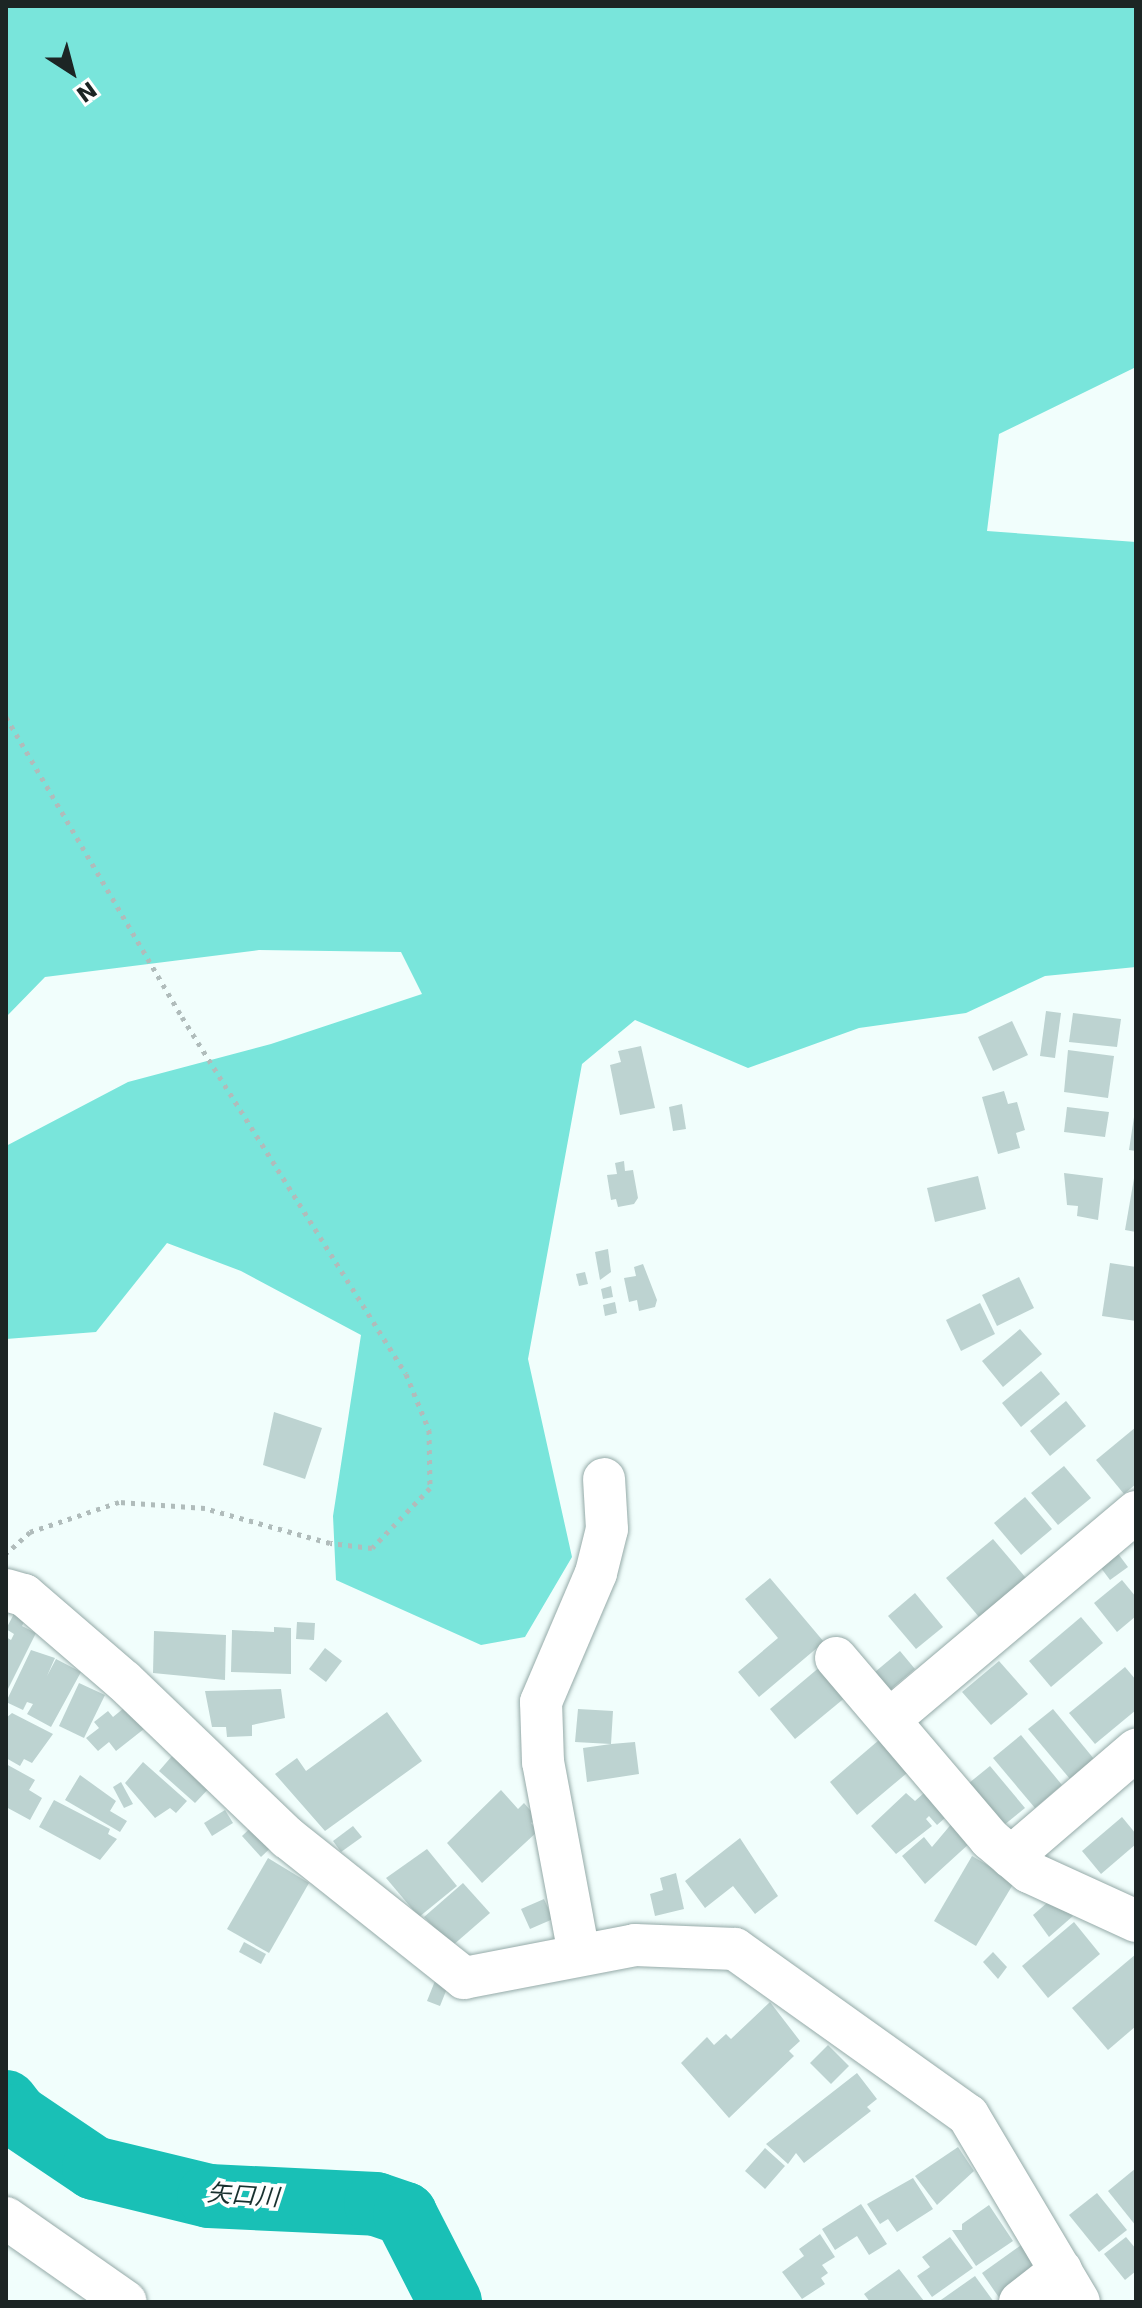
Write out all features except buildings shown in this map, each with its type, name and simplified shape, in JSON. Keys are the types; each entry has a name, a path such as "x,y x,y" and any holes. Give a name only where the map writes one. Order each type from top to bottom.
{"street":[{"path":"579,1954 543,1762 541,1702 596,1573 607,1529 604,1479"},
{"path":"889,1720 1136,1512"},
{"path":"6,1590 24,1595 124,1681 288,1838 464,1978 635,1945 735,1949 968,2115 1070,2286 1020,2302"},
{"path":"836,1658 1011,1857 1029,1872 1136,1921"},
{"path":"1011,1857 1136,1750"},
{"path":"6,2218 126,2302"}],"path":[{"path":"6,717 182,1017 406,1374 429,1430 430,1488 372,1548 315,1540 205,1508 119,1502 30,1532 6,1554"}],"shaded area":[{"path":"6,6 1136,6 1136,367 999,434 987,531 1136,542 1136,967 1045,976 966,1013 859,1028 748,1068 635,1020 582,1064 528,1359 572,1557 525,1637 481,1645 336,1580 333,1516 361,1335 241,1271 167,1243 96,1332 6,1339 6,1146 128,1082 271,1044 422,994 401,952 259,950 45,977 6,1017"}],"waterway":[{"name":"矢口川","path":"6,2102 17,2116 94,2168 209,2196 376,2204 405,2214 450,2302"}]}
